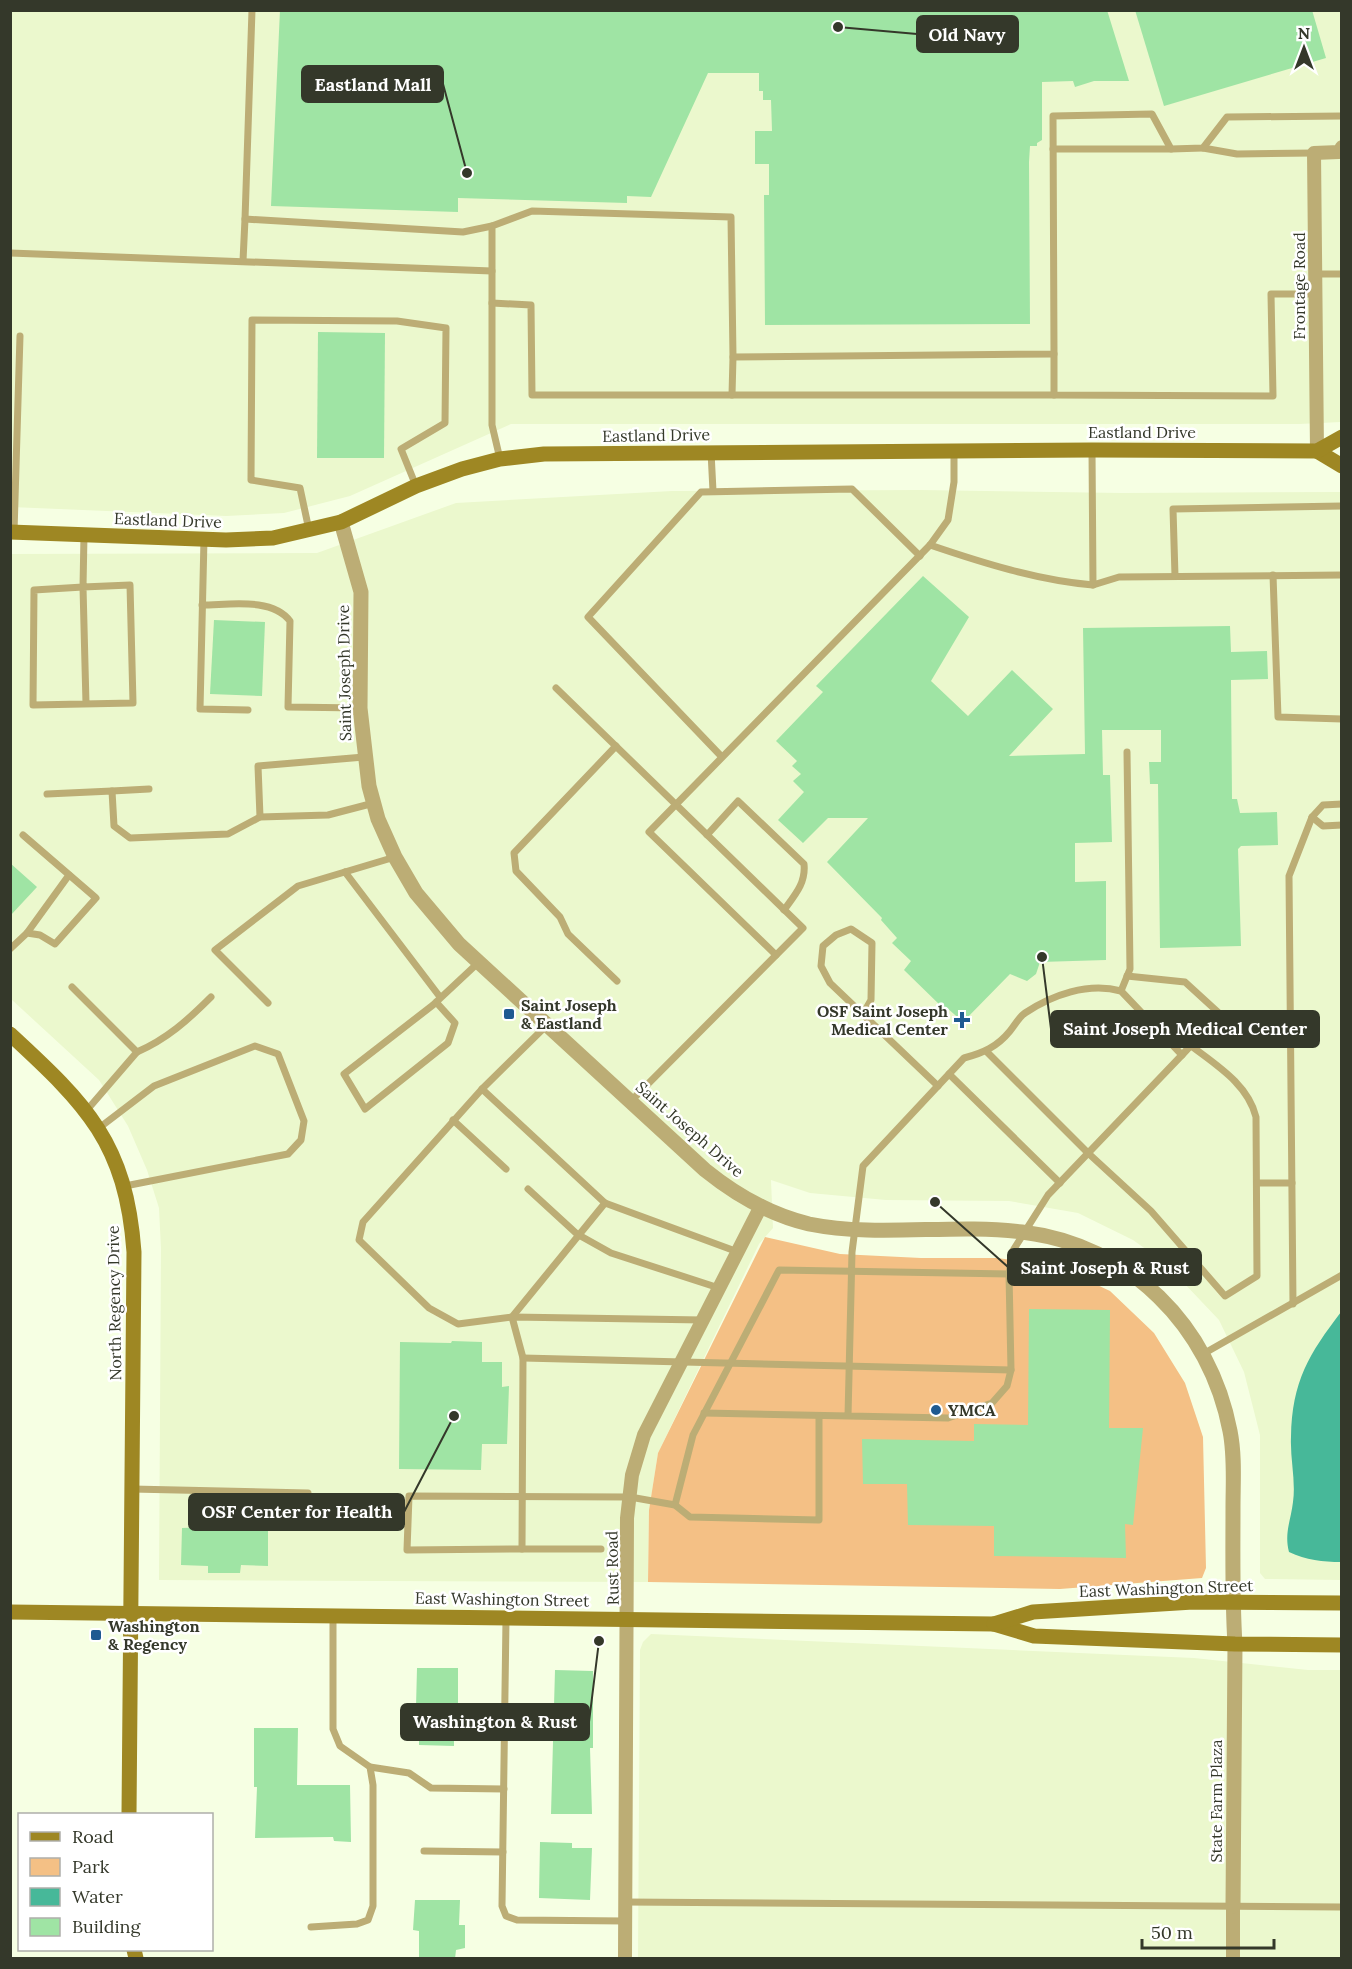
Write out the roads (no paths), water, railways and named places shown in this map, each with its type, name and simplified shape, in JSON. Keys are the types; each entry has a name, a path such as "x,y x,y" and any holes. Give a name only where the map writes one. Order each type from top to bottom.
{"main road":[{"path":"1341,437 1317,451 1341,466"},
{"name":"Eastland Drive","path":"12,532 252,539 309,532 341,522 417,486 462,469 500,459 544,454 1092,450 1317,451"},
{"name":"North Regency Drive","path":"10,1034 60,1080 87,1110 99,1128 125,1186 134,1252 129,1813"},
{"name":"East Washington Street","path":"994,1624 1033,1612 1193,1602 1341,1603"},
{"name":"East Washington Street","path":"10,1612 994,1624 1034,1636 1235,1644 1341,1645"}],"street":[{"path":"1314,153 1340,152 1341,147"},
{"name":"Frontage Road","path":"1314,153 1317,451"},
{"name":"Saint Joseph Drive","path":"341,522 362,592 360,708 364,757 374,803 395,857 430,911 479,962 722,1184 761,1206 808,1223 856,1229 1023,1232 1062,1239 1089,1249 1143,1280 1179,1316 1203,1354 1221,1395 1232,1442 1235,1644"},
{"name":"Rust Road","path":"625,1959 632,1475 644,1435 761,1206"},
{"name":"State Farm Plaza","path":"1233,1959 1235,1644"}],"lane":[{"path":"243,261 252,10"},
{"path":"1054,395 1053,116 1152,114 1171,149"},
{"path":"1203,148 1227,117 1341,116"},
{"path":"1053,149 1203,148 1236,154 1314,153"},
{"path":"244,219 463,232 492,226 532,211 731,217 732,395"},
{"path":"492,226 492,425 500,459"},
{"path":"10,253 492,271"},
{"path":"1315,274 1341,274"},
{"path":"492,303 531,304 532,395 1273,396 1271,294 1315,294"},
{"path":"309,532 300,488 250,480 252,320 397,321 446,328 445,423 401,449 417,486"},
{"path":"12,532 13,463 20,336"},
{"path":"733,357 1054,354"},
{"path":"1092,450 1093,585"},
{"path":"777,955 649,832 930,545 948,520 954,482 954,451"},
{"path":"711,452 712,491"},
{"path":"722,756 588,617 701,492 852,489 920,556"},
{"path":"1175,576 1173,509 1341,506"},
{"path":"84,535 86,704"},
{"path":"204,539 200,709 248,710"},
{"path":"930,545 993,567 1068,583 1093,585 1119,577 1341,575"},
{"path":"1273,575 1278,717 1341,719"},
{"path":"130,585 133,702 33,705 34,590 83,587 130,585"},
{"path":"202,605 268,606 283,612 290,621 288,707 360,708"},
{"path":"555,688 803,928 630,1102"},
{"path":"616,746 514,853 516,871 560,917 568,934 617,981"},
{"path":"1121,991 1130,969 1127,752"},
{"path":"260,817 258,766 364,757"},
{"path":"47,794 148,789"},
{"path":"112,791 114,826 130,838 228,834 260,817 328,814 374,803"},
{"path":"707,835 738,801 804,864 806,874 802,884 784,910"},
{"path":"1293,1304 1289,876 1312,817 1323,805 1341,804"},
{"path":"1312,817 1323,826 1341,825"},
{"path":"23,835 96,898 55,944 40,935 27,933"},
{"path":"268,1003 215,950 298,886 395,857"},
{"path":"345,872 438,1000 456,1023 448,1043 365,1109 344,1074 438,1000 479,962"},
{"path":"10,949 27,933 69,875"},
{"path":"863,1014 871,1000 872,943 851,929 836,935 823,946 822,966 830,983 938,1086"},
{"path":"704,1413 948,1418 992,1403 1007,1386 1011,1370 1009,1274 1011,1252 1060,1183 1220,1014 1185,982 1127,976"},
{"path":"72,987 137,1052"},
{"path":"848,1416 851,1271 863,1166 964,1058 987,1052 1009,1032 1023,1014 1076,989 1110,988 1121,991 1182,1055"},
{"path":"87,1110 137,1052 157,1043 182,1026 211,997"},
{"path":"548,1026 453,1120 363,1222 359,1240 429,1308 458,1324 512,1317 703,1320"},
{"path":"987,1052 1088,1153 1151,1211 1225,1296 1257,1276 1256,1116 1252,1101 1234,1080 1190,1045"},
{"path":"99,1128 154,1086 255,1046 278,1054 304,1121 301,1140 288,1154 125,1186"},
{"path":"949,1074 1060,1183"},
{"path":"482,1089 605,1203 738,1252"},
{"path":"453,1120 506,1169"},
{"path":"1257,1183 1292,1183"},
{"path":"528,1190 577,1234 611,1253 719,1288"},
{"path":"512,1317 577,1234 605,1203"},
{"path":"675,1505 693,1435 779,1270 1009,1274"},
{"path":"1203,1354 1341,1275"},
{"path":"512,1317 523,1358 522,1549"},
{"path":"523,1358 1011,1370"},
{"path":"601,1549 407,1550 409,1496 630,1497 675,1505 690,1517 819,1520 819,1416"},
{"path":"132,1489 308,1493"},
{"path":"333,1616 333,1729 340,1746 370,1767 409,1773 431,1788 504,1789"},
{"path":"506,1617 502,1906 506,1916 517,1920 625,1922"},
{"path":"311,1927 357,1924 368,1920 373,1906 373,1785 370,1767"},
{"path":"424,1851 503,1852"},
{"path":"626,1902 1341,1907"}],"water":[{"path":"1341,1312 1341,1562 1328,1562 1289,1552 1288,1527 1294,1494 1291,1453 1292,1417 1304,1369 1320,1341"}],"place":[{"name":"Old Navy","path":"838,27"},
{"name":"Eastland Mall","path":"467,173"},
{"name":"Saint Joseph Medical Center","path":"1042,957"},
{"name":"Saint Joseph & Eastland","path":"509,1014"},
{"name":"OSF Saint Joseph Medical Center","path":"962,1020"},
{"name":"Saint Joseph & Rust","path":"935,1202"},
{"name":"YMCA","path":"936,1410"},
{"name":"OSF Center for Health","path":"454,1416"},
{"name":"Washington & Regency","path":"96,1635"},
{"name":"Washington & Rust","path":"599,1641"}]}
